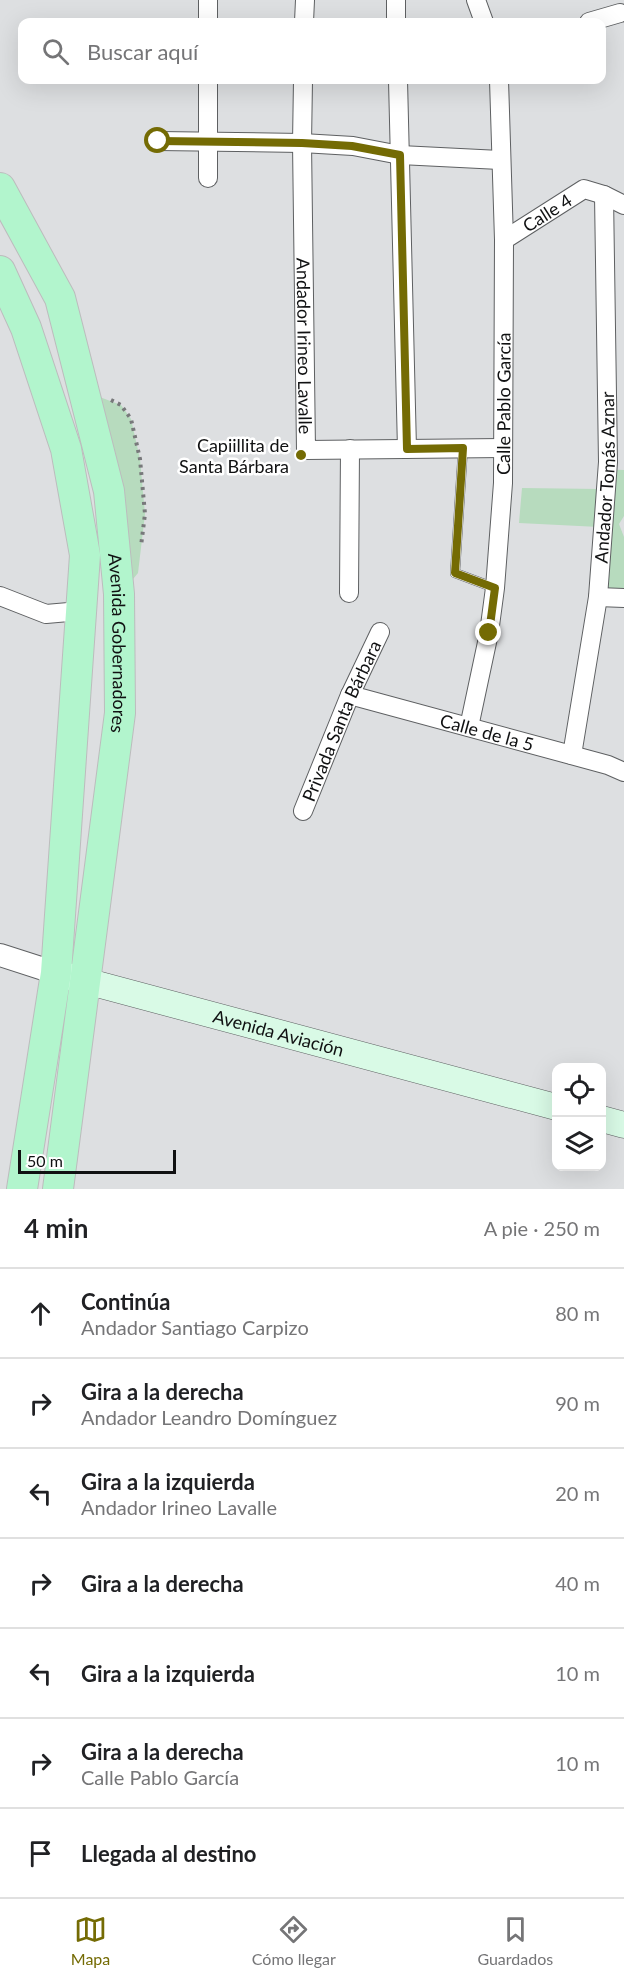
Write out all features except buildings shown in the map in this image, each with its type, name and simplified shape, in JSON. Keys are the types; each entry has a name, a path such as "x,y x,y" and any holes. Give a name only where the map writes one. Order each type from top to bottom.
{"main road":[{"name":"Avenida Gobernadores","path":"0,188 60,298 109,490 119,594 120,713 58,1189"},
{"name":"Avenida Gobernadores","path":"0,271 26,328 66,449 85,555 56,973 22,1189"},
{"name":"Avenida Aviación","path":"56,973 552,1106"},
{"path":"606,1120 624,1125"}],"street":[{"path":"208,0 208,18"},
{"path":"304,18 305,0"},
{"path":"396,0 396,18"},
{"path":"476,0 483,18"},
{"path":"603,18 620,13"},
{"path":"208,84 208,178"},
{"name":"Andador Irineo Lavalle","path":"303,84 306,450 503,447"},
{"path":"398,84 407,449"},
{"name":"Calle Pablo García","path":"469,727 489,633 503,483 504,240 499,84"},
{"path":"158,141 302,143 352,146 400,155 500,160"},
{"name":"Calle 4","path":"504,240 584,189 604,195 624,205"},
{"name":"Andador Tomás Aznar","path":"572,755 598,597 608,462 604,195"},
{"path":"349,592 350,449"},
{"path":"0,596 46,614 80,611"},
{"path":"598,597 624,598"},
{"name":"Privada Santa Bárbara","path":"303,811 350,695 380,632"},
{"name":"Calle de la 5","path":"350,695 608,765 624,772"},
{"name":"Avenida Aviación","path":"0,955 56,973"}],"lane":[{"path":"463,448 455,573 495,588"}],"green space":[{"path":"97,396 121,405 131,419 140,459 145,514 138,573 118,597"},
{"path":"600,469 624,470 624,516 619,524 624,537 624,600 598,597 599,527 519,523 522,488 600,489"}],"place":[{"name":"Capiillita de Santa Bárbara","path":"301,455"}],"route":[{"path":"158,141 302,143 352,146 400,155 407,449 463,448 455,573 495,588 489,633"}]}
